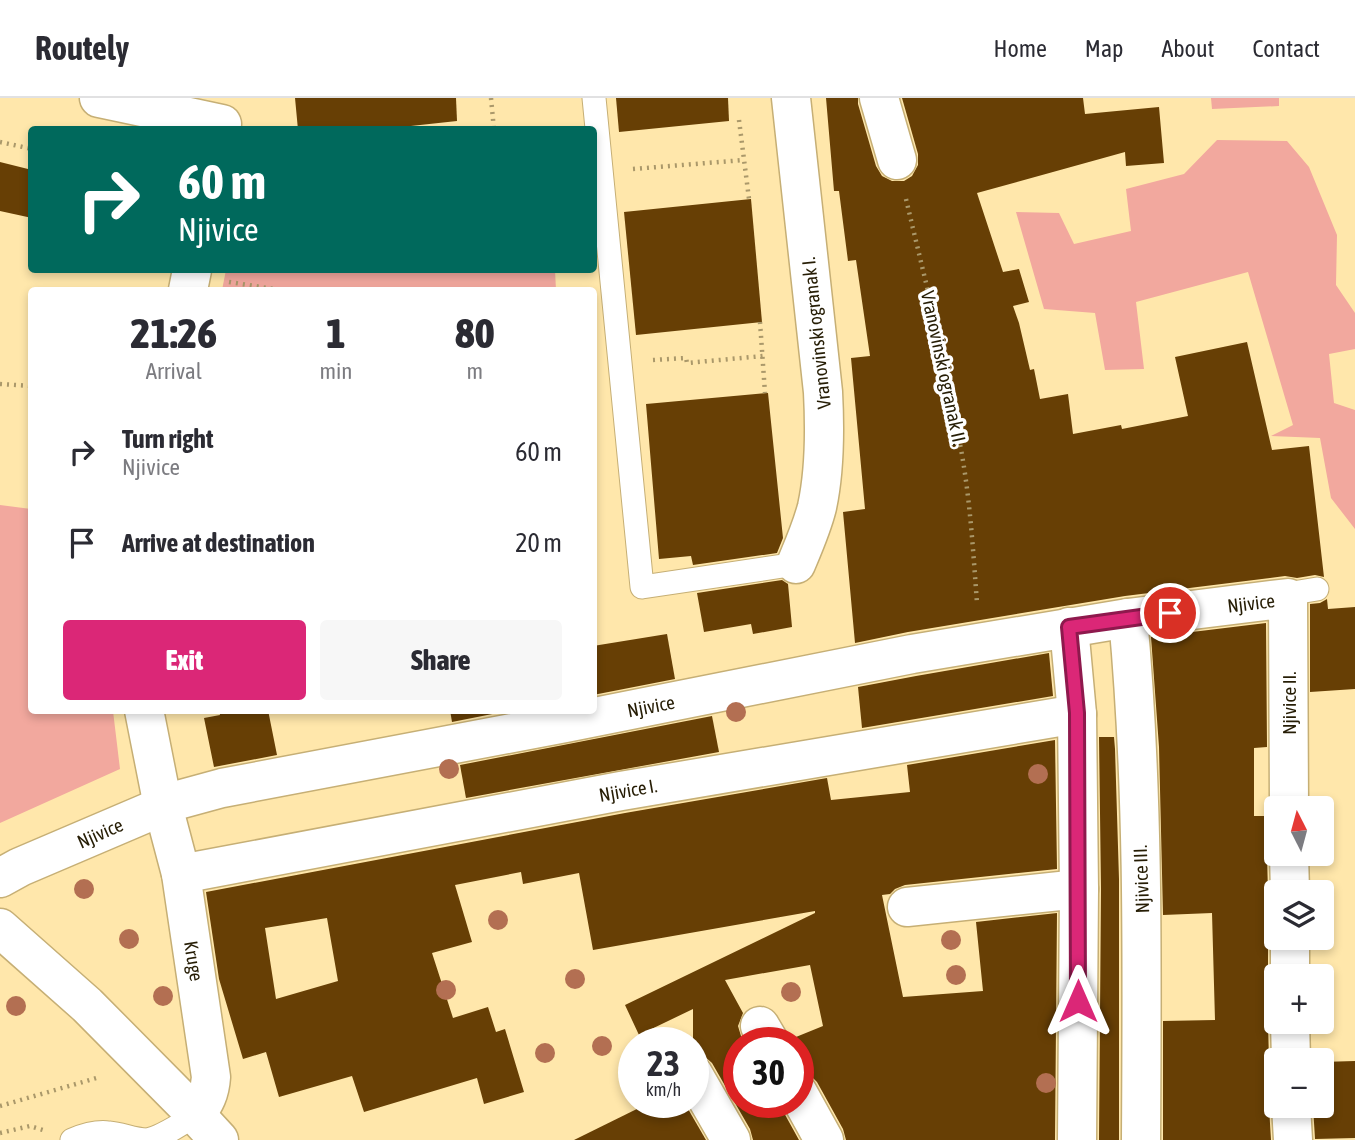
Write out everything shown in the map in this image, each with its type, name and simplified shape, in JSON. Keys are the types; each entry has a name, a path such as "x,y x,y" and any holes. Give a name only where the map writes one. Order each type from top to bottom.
{"street":[{"path":"99,98 223,117"},
{"name":"Vranovinski ogranak I.","path":"791,98 825,422 817,507 796,564"},
{"path":"879,98 897,160"},
{"name":"Njivice","path":"0,878 163,806 222,788 912,654 1069,627 1303,594"},
{"name":"Njivice II.","path":"1290,796 1303,594"},
{"name":"Njivice III.","path":"1128,618 1134,681 1142,916 1141,1140"},
{"path":"1069,627 1077,713 1077,1140"},
{"name":"Njivice I.","path":"181,874 621,791 1077,713"},
{"name":"Kruge","path":"145,714 163,806 181,874 211,1077 205,1104 208,1127"},
{"path":"907,907 1079,889"},
{"path":"0,928 87,1005 208,1127"},
{"path":"709,1102 731,1140"},
{"path":"812,1118 824,1140"},
{"path":"1292,1118 1293,1140"}],"lane":[{"path":"594,98 595,126"},
{"path":"597,151 642,587 796,564"},
{"path":"63,1137 103,1132 136,1140 148,1140 174,1129 208,1127"}],"path":[{"path":"491,98 494,126"},
{"path":"739,120 749,199"},
{"path":"0,142 28,148"},
{"path":"624,170 744,160"},
{"name":"Vranovinski ogranak II.","path":"897,160 961,444 972,531 980,644"},
{"path":"200,280 256,287"},
{"path":"760,322 765,393"},
{"path":"643,361 686,358 687,363 762,356"},
{"path":"0,384 28,386"},
{"path":"0,1106 104,1076"},
{"path":"0,1133 30,1126 63,1137"}],"shaded area":[{"path":"1211,98 1279,98 1279,106 1212,109"},
{"path":"1217,140 1287,141 1309,167 1337,235 1336,285 1355,313 1355,349 1329,354 1334,403 1355,410 1355,529 1331,498 1320,438 1271,436 1293,425 1248,272 1136,302 1144,369 1105,370 1095,313 1044,309 1016,212 1059,213 1074,244 1131,231 1126,189 1184,174"},
{"path":"225,273 555,273 556,287 223,287"},
{"path":"0,505 28,509 28,714 113,714 120,769 0,823"}],"building":[{"path":"295,98 456,98 457,121 411,126 298,126"},
{"path":"616,98 728,98 729,121 619,132"},
{"path":"826,98 858,98 876,166 882,176 892,181 904,181 912,176 918,165 918,154 902,98 1083,98 1085,114 1159,107 1164,163 1126,166 1125,152 977,193 1003,272 1019,269 1029,302 1013,306 1030,370 1034,369 1040,399 1068,394 1073,434 1121,425 1122,429 1188,416 1175,357 1247,342 1272,450 1309,446 1324,577 1285,576 1125,596 855,643 843,512 865,509 851,358 870,356 856,260 848,261 839,191 834,191"},
{"path":"0,162 28,169 28,217 0,211"},
{"path":"751,199 762,322 636,335 624,212"},
{"path":"768,393 783,538 777,553 693,565 691,556 659,559 646,404"},
{"path":"782,580 788,584 792,627 753,634 751,624 704,632 697,593"},
{"path":"1327,599 1328,609 1355,607 1355,689 1310,692 1310,604"},
{"path":"1266,623 1267,747 1254,748 1254,816 1264,816 1264,866 1267,866 1268,880 1264,880 1264,950 1268,950 1268,964 1264,964 1264,1034 1268,1034 1269,1048 1264,1048 1264,1118 1270,1118 1271,1140 1163,1140 1163,1021 1215,1020 1212,913 1163,915 1159,747 1151,637"},
{"path":"667,634 675,679 597,694 597,645"},
{"path":"1049,653 1053,696 862,728 858,687"},
{"path":"269,714 277,755 214,767 204,718"},
{"path":"451,714 493,714 452,722"},
{"path":"712,716 719,752 466,798 460,765"},
{"path":"1099,737 1114,737 1115,749 1119,879 1119,1140 1099,1140"},
{"path":"1055,740 1057,869 905,885 890,894 882,895 903,997 983,991 976,922 1057,913 1055,1140 846,1140 843,1129 814,1079 814,1030 823,1026 810,965 725,980 743,1013 738,1027 723,1027 723,1082 709,1060 709,1027 693,1027 693,1009 656,1027 635,1027 625,1005 815,911 593,950 579,873 523,884 521,872 455,885 472,942 432,953 453,1018 488,1007 496,1032 505,1029 524,1092 484,1104 477,1078 364,1112 352,1076 279,1097 266,1052 243,1059 219,979 206,892 827,778 831,800 910,792 907,765","holes":["327,918 338,981 276,999 265,928"]},
{"path":"1355,1061 1355,1138 1315,1139 1314,1118 1334,1118 1334,1062"},
{"path":"619,1118 693,1118 706,1140 574,1140"},
{"path":"744,1118 787,1118 799,1140 753,1140"}],"route":[{"path":"1078,1001 1077,713 1069,627 1170,613"}]}
